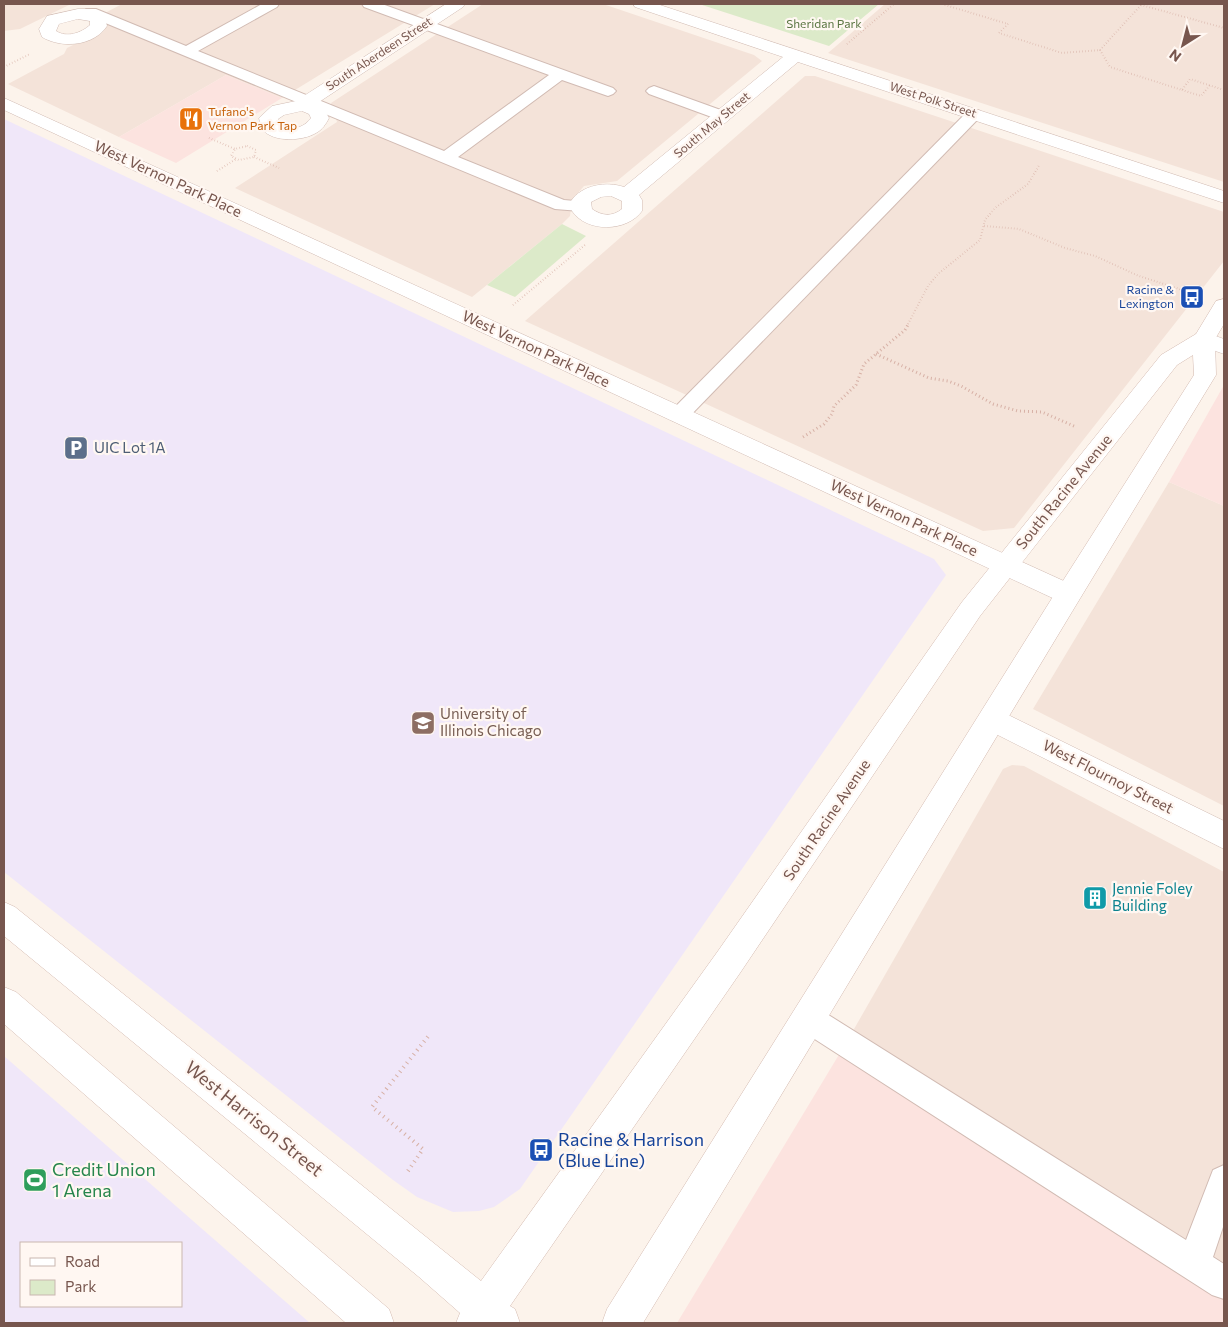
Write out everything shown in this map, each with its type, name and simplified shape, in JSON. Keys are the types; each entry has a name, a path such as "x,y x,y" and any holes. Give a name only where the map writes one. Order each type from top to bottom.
{"street":[{"path":"89,13 106,4"},
{"name":"South Aberdeen Street","path":"305,103 456,4"},
{"name":"West Polk Street","path":"641,4 1224,197"},
{"name":"South May Street","path":"627,195 796,55"},
{"name":"West Vernon Park Place","path":"4,103 1068,594"},
{"path":"613,190 627,195 632,200 632,210 628,215 612,221 594,219 587,216 580,206 585,197 597,191 613,190"},
{"name":"South Racine Avenue","path":"487,1319 971,609 1168,360 1214,343 1224,306"},
{"path":"620,1323 809,1019 1068,594 1206,375 1214,343"},
{"name":"West Flournoy Street","path":"992,719 1224,836"},
{"name":"West Harrison Street","path":"4,917 143,1029 487,1319"},
{"path":"4,1003 375,1323"}],"lane":[{"path":"187,51 272,4"},
{"path":"369,4 608,91"},
{"path":"89,13 187,51 305,103 447,157 562,205 580,206"},
{"path":"447,157 560,74"},
{"path":"654,91 723,116"},
{"path":"679,415 974,114"},
{"path":"809,1019 1224,1283"},
{"path":"1194,1264 1224,1181"}],"path":[{"path":"846,45 894,4"},
{"path":"942,4 1008,24 999,33 1062,53 1100,50 1140,4 1224,28"},
{"path":"1100,50 1110,67 1128,74 1201,96 1210,85"},
{"path":"1182,90 1190,80 1224,90"},
{"path":"209,138 235,149 251,147 256,150 254,156 247,160 236,160 217,172"},
{"path":"235,149 231,156 236,160"},
{"path":"254,156 279,168"},
{"path":"803,437 824,424 832,414 834,406 856,385 864,364 905,330 928,286 938,274 980,240 985,220 995,208 1028,184 1044,159"},
{"path":"984,226 1019,229 1065,248 1094,256 1139,276 1192,293"},
{"path":"513,306 585,244"},
{"path":"876,354 929,378 948,381 961,386 993,404 1018,411 1042,412 1081,429"},
{"path":"408,1171 423,1149 372,1107 430,1034"}],"shaded area":[{"path":"4,4 71,4 20,29 4,31"},
{"path":"122,4 435,4 282,98 226,75 119,137 8,84 64,54 67,48 103,30 106,25 105,13"},
{"path":"483,4 603,4 754,55 762,61 617,181 584,186 572,200 570,216 562,224 472,297 235,188 337,122 331,103"},
{"path":"885,4 1224,4 1224,182 828,53"},
{"path":"226,75 282,98 176,163 119,137"},
{"path":"805,76 815,76 1224,212 1224,261 1014,528 983,531 525,321"},
{"name":"University of Illinois Chicago","path":"4,119 934,559 946,575 520,1189 494,1207 479,1211 453,1212 417,1197 4,872"},
{"path":"1224,385 1224,506 1169,482"},
{"path":"1169,482 1224,506 1224,806 1033,709"},
{"path":"1012,765 1024,766 1224,872 1224,1283 846,1043 1003,769"},
{"path":"846,1043 1224,1283 1224,1323 677,1323"},
{"path":"4,1056 310,1323 4,1323"}],"green space":[{"name":"Sheridan Park","path":"699,4 879,4 829,46"},
{"path":"562,224 586,236 515,297 487,285"}],"place":[{"name":"Tufano's Vernon Park Tap","path":"191,119"},
{"name":"Racine & Lexington","path":"1192,297"},
{"name":"UIC Lot 1A","path":"76,448"},
{"name":"University of Illinois Chicago","path":"423,723"},
{"name":"Jennie Foley Building","path":"1095,898"},
{"name":"Racine & Harrison (Blue Line)","path":"541,1150"},
{"name":"Credit Union 1 Arena","path":"35,1180"}]}
